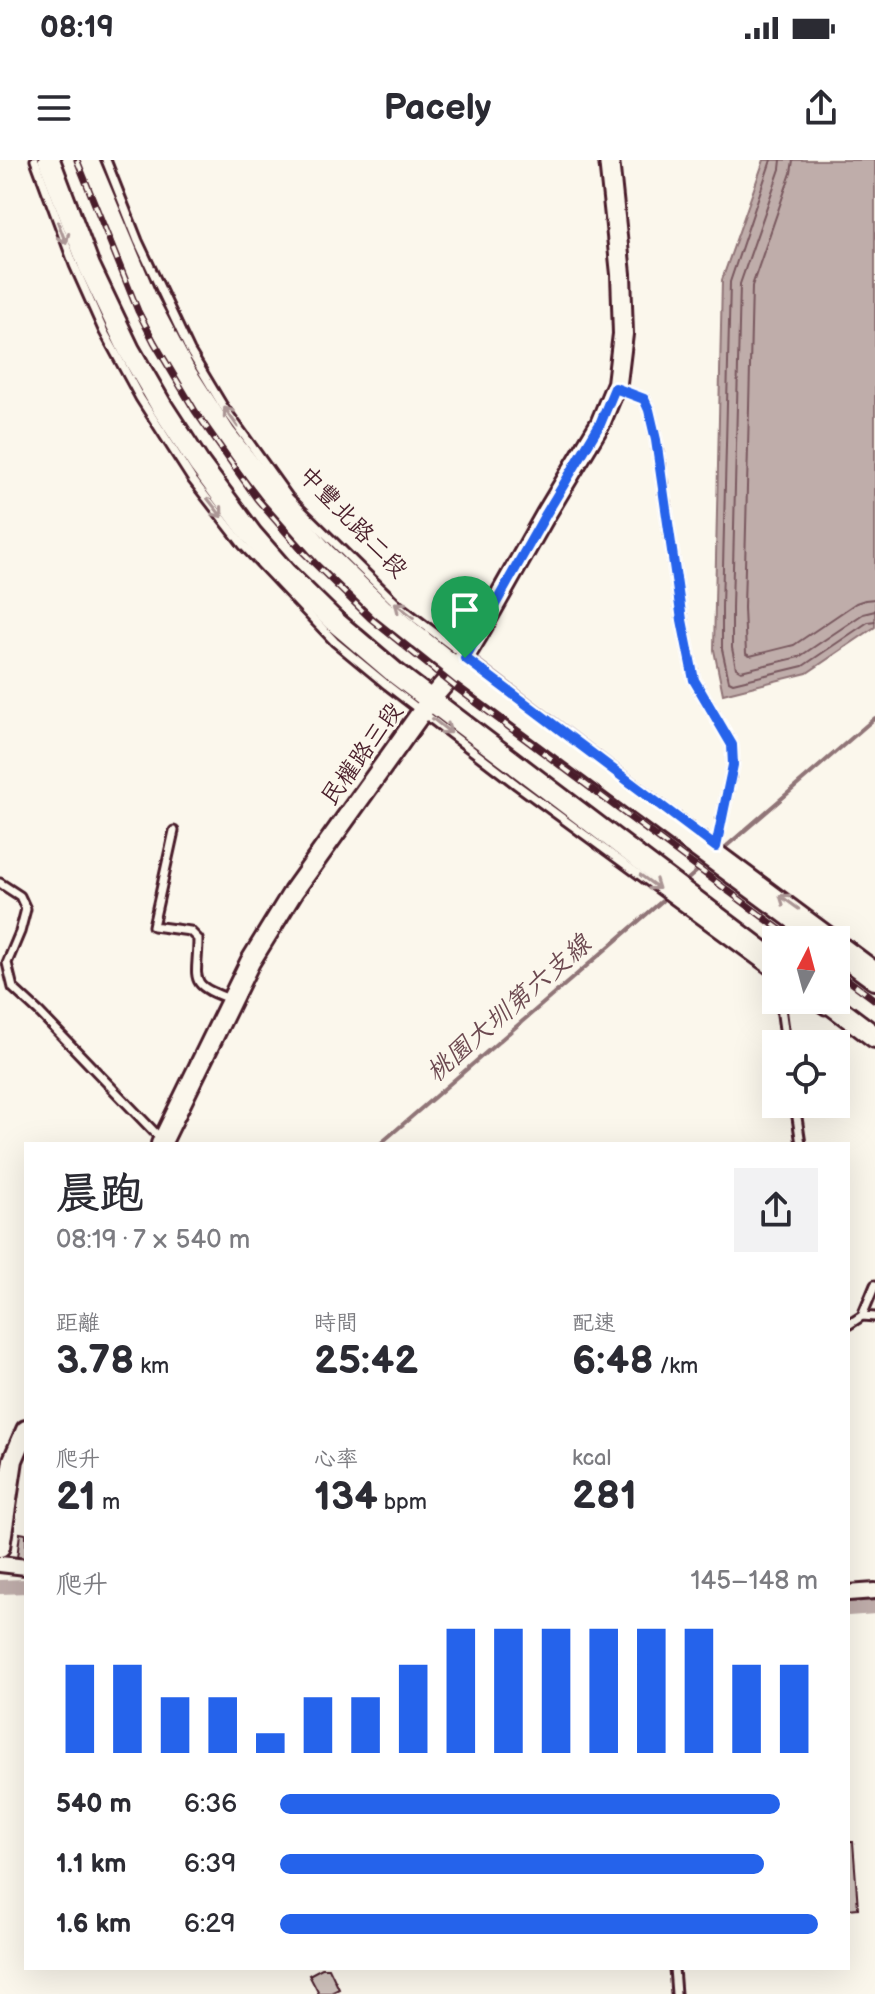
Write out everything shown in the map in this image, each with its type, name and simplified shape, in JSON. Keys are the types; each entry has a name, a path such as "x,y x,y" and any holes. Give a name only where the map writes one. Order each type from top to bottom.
{"main road":[{"path":"49,160 89,266 129,350 199,464 251,534 334,621 427,705 762,952"},
{"name":"中豐北路二段","path":"88,160 147,300 184,370 225,434 271,493 325,554 382,609 461,663 805,926"},
{"path":"850,960 875,979"},
{"path":"845,1014 875,1037"}],"street":[{"name":"民權路三段","path":"162,1142 250,962 293,892 427,705 461,663 600,424 615,388 623,334 621,274 609,160"},
{"path":"0,1547 7,1458 24,1433"},
{"path":"0,1564 24,1567"},
{"path":"850,1593 875,1591"}],"lane":[{"path":"35,160 74,265 104,332 140,398 192,479 243,545 324,631 377,676 427,705 517,785 762,965"},
{"name":"中豐北路二段","path":"106,160 143,254 190,351 223,406 289,498 461,663 875,965"},
{"path":"615,388 644,399 649,410 694,680 732,745 733,765 716,847"},
{"path":"174,831 153,926 190,931 198,939 196,978 200,985 208,992 232,1000"},
{"path":"0,883 20,896 26,909 7,963 13,988 162,1142"},
{"path":"829,1014 875,1047"},
{"path":"797,1118 801,1142"},
{"path":"850,1324 862,1316 875,1285"},
{"path":"862,1316 875,1317"},
{"path":"674,1970 676,1994"}],"water":[{"path":"764,160 875,160 875,627 807,673 723,694 714,650 722,280"}],"building":[{"path":"20,1533 24,1534 24,1560 17,1558"},
{"path":"850,1842 853,1842 858,1908 850,1909"},
{"path":"318,1970 330,1970 339,1989 329,1994 319,1994 309,1975"}],"waterway":[{"name":"桃園大圳第六支線","path":"722,850 875,718"},
{"name":"桃園大圳第六支線","path":"688,879 703,866"},
{"name":"桃園大圳第六支線","path":"382,1142 662,901"},
{"path":"0,1587 24,1586"},
{"path":"850,1609 875,1607"}],"railway":[{"path":"77,160 138,311 154,342 195,411 257,499 303,552 370,618 458,689 775,926"},
{"path":"850,981 875,1000"}],"route":[{"path":"615,388 644,399 656,440 682,620 694,680 732,745 733,765 716,847 465,658 600,424 615,388"}]}
